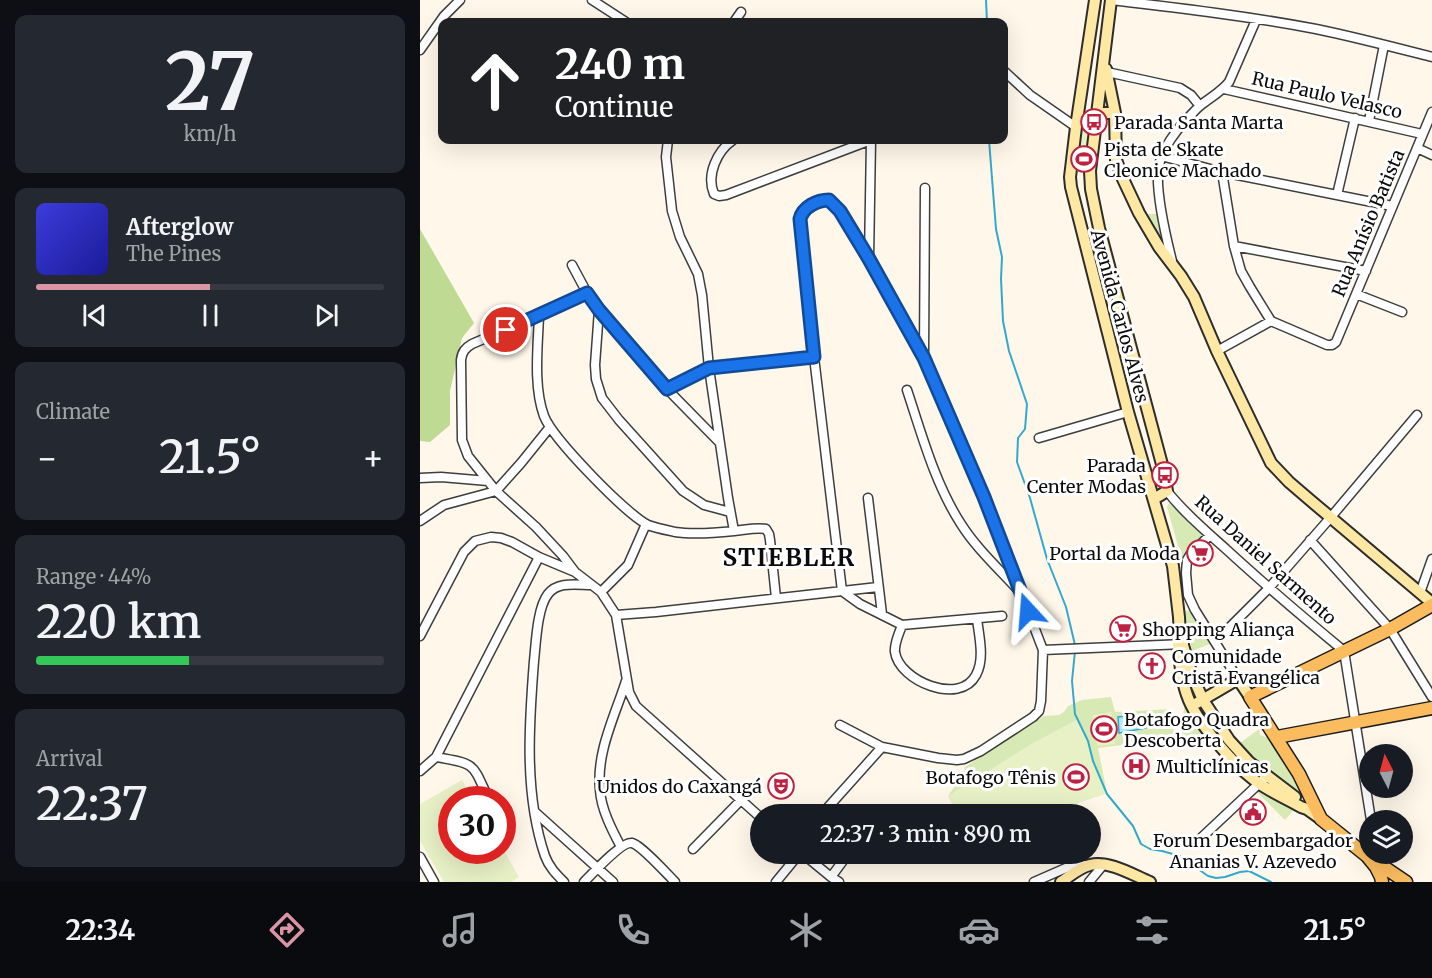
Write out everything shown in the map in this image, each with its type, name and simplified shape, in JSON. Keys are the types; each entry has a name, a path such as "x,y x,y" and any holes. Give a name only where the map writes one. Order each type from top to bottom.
{"main road":[{"name":"Avenida Carlos Alves","path":"1095,0 1076,127 1070,177 1071,187 1128,412 1173,566 1180,642"},
{"path":"1110,0 1090,171 1094,204 1164,472 1167,491 1154,499"},
{"path":"1104,61 1115,113 1115,149 1119,170 1139,213 1159,247 1194,297 1217,351 1271,463 1296,488 1432,604 1390,629 1250,697"},
{"path":"1098,108 1115,113"},
{"path":"1180,642 1203,700 1223,732 1249,762 1259,784"},
{"path":"1180,642 1182,677 1186,693 1192,707 1222,749 1259,784 1307,809 1359,847"},
{"path":"1192,707 1238,680 1277,737 1322,819"},
{"path":"1277,737 1432,708"},
{"path":"1061,882 1089,865 1104,864 1150,882"},
{"path":"1375,864 1382,882"},
{"path":"1382,864 1406,882"}],"street":[{"path":"443,18 460,0"},
{"path":"592,0 620,18"},
{"path":"1110,0 1319,30 1432,57"},
{"path":"737,18 741,12"},
{"path":"1172,264 1158,190 1158,168 1161,156 1185,121 1200,106 1224,89 1229,82 1256,20"},
{"path":"420,50 438,24"},
{"path":"1369,121 1384,45"},
{"path":"1107,72 1180,88 1191,95 1200,106"},
{"path":"1008,75 1030,95 1076,127"},
{"name":"Rua Paulo Velasco","path":"1224,89 1422,134"},
{"name":"Rua Anísio Batista","path":"1271,321 1327,345 1336,342 1432,112"},
{"path":"1337,195 1355,118"},
{"path":"668,144 666,157 672,211 700,285 705,312 709,368 734,531"},
{"path":"729,144 721,152 710,181 714,194 719,196 860,144"},
{"path":"869,259 871,144"},
{"path":"1417,148 1432,155"},
{"path":"1161,156 1222,172 1392,206"},
{"path":"1217,351 1271,321 1241,271 1234,246 1222,172"},
{"path":"924,358 925,188"},
{"path":"840,725 882,747 938,758 964,759 981,751 1033,717 1038,711 1041,701 1043,650 984,497 924,358 840,211 829,200 812,205 803,211 800,219 842,591 860,604 902,625 1002,616"},
{"path":"1234,246 1366,271"},
{"path":"572,265 599,310 667,389 720,442"},
{"path":"587,293 465,349 461,360 462,440 468,456 496,491 536,527 576,572 601,592 616,615 629,693 636,706 750,808"},
{"path":"1356,294 1402,312"},
{"path":"599,310 595,365 596,379 602,398 683,491 704,505 730,512"},
{"path":"539,315 539,393 544,416 550,427 592,476 625,508 646,524 677,532 694,533 763,528 768,531 776,598"},
{"path":"667,389 709,368 814,357"},
{"path":"907,390 936,472 955,514 971,538 1023,595"},
{"path":"1039,438 1128,412"},
{"path":"1215,642 1269,588 1417,415"},
{"path":"420,521 444,505 496,491 550,427"},
{"path":"420,478 441,477 488,481"},
{"name":"Rua Daniel Sarmento","path":"1167,491 1210,535 1344,651"},
{"path":"868,498 882,614"},
{"path":"601,592 628,565 646,524"},
{"path":"1210,535 1190,555 1186,564 1188,595 1238,680"},
{"path":"420,636 464,552 475,541 491,537 501,538 576,572"},
{"path":"1310,540 1390,629 1432,697"},
{"path":"420,771 436,757 539,557"},
{"path":"1420,593 1432,559"},
{"path":"564,882 552,871 546,859 534,812 530,766 530,712 538,622 547,595 559,586 591,585"},
{"path":"616,615 878,587"},
{"path":"902,625 894,649 900,663 917,680 936,688 952,689 967,684 977,674 980,649 977,619"},
{"path":"1043,650 1180,642"},
{"path":"1344,651 1369,810"},
{"path":"621,847 604,810 599,776 606,736 627,678"},
{"path":"831,804 882,747"},
{"path":"436,757 467,763 473,767 482,786"},
{"path":"1200,839 1259,784"},
{"path":"693,849 741,800"},
{"path":"534,812 613,882"},
{"path":"584,882 621,847 633,843 675,882"},
{"path":"420,857 434,882"},
{"path":"776,882 792,864"},
{"path":"814,864 835,880 843,864"},
{"path":"1089,882 1104,864"},
{"path":"1034,882 1066,868 1089,865"}],"green space":[{"name":"Pista de Skate Cleonice Machado","path":"1081,124 1093,126 1089,174 1077,173 1077,146"},
{"path":"1145,214 1159,214 1165,246 1158,241"},
{"path":"420,229 474,323 462,338 450,391 450,425 430,442 420,441"},
{"path":"1169,503 1208,535 1182,560 1167,507"},
{"path":"1189,610 1210,644 1192,651 1184,612"},
{"path":"1111,697 1115,712 1173,709 1174,740 1098,748 1107,793 1075,804 952,804 948,796 955,786 962,783 965,767 1044,716 1059,715 1068,706 1082,700"},
{"path":"1185,707 1213,737 1210,746 1197,749 1185,745 1182,733"},
{"name":"Botafogo Quadra Descoberta","path":"1111,712 1115,744 1097,746 1093,715"},
{"path":"1078,719 1107,793 1075,804 952,804 948,796 1033,743"},
{"path":"1259,729 1260,735 1272,739 1304,793 1297,792 1255,766 1240,743"},
{"path":"462,780 465,786 452,786"},
{"path":"1262,787 1297,806 1285,820 1255,790"},
{"path":"438,794 438,864 512,864 519,877 511,882 444,882 420,841 420,804"}],"water":[{"path":"1144,714 1146,728 1119,733 1118,717"}],"waterway":[{"path":"986,0 987,18"},
{"path":"989,144 996,229 1002,257 1003,321 1009,351 1027,404 1025,429 1018,438 1017,462 1047,559 1066,607 1075,645"},
{"path":"1075,651 1072,681 1075,714 1088,741 1093,761 1107,794 1133,826 1141,844 1150,849 1180,856 1208,876 1225,877 1249,871 1271,882"}],"place":[{"name":"Parada Santa Marta","path":"1094,122"},
{"name":"Pista de Skate Cleonice Machado","path":"1084,159"},
{"name":"Parada Center Modas","path":"1165,475"},
{"name":"Portal da Moda","path":"1200,553"},
{"name":"Shopping Aliança","path":"1123,629"},
{"name":"Comunidade Cristã Evangélica","path":"1152,666"},
{"name":"Botafogo Quadra Descoberta","path":"1104,729"},
{"name":"Multiclínicas","path":"1136,766"},
{"name":"Botafogo Tênis","path":"1076,777"},
{"name":"Unidos do Caxangá","path":"781,786"},
{"name":"Forum Desembargador Ananias V. Azevedo","path":"1253,812"}],"district":[{"name":"STIEBLER","path":"789,557"}],"route":[{"path":"506,330 587,293 667,389 709,368 814,357 800,219 806,208 819,201 829,200 840,211 869,259 924,358 984,497 1028,611"}]}
